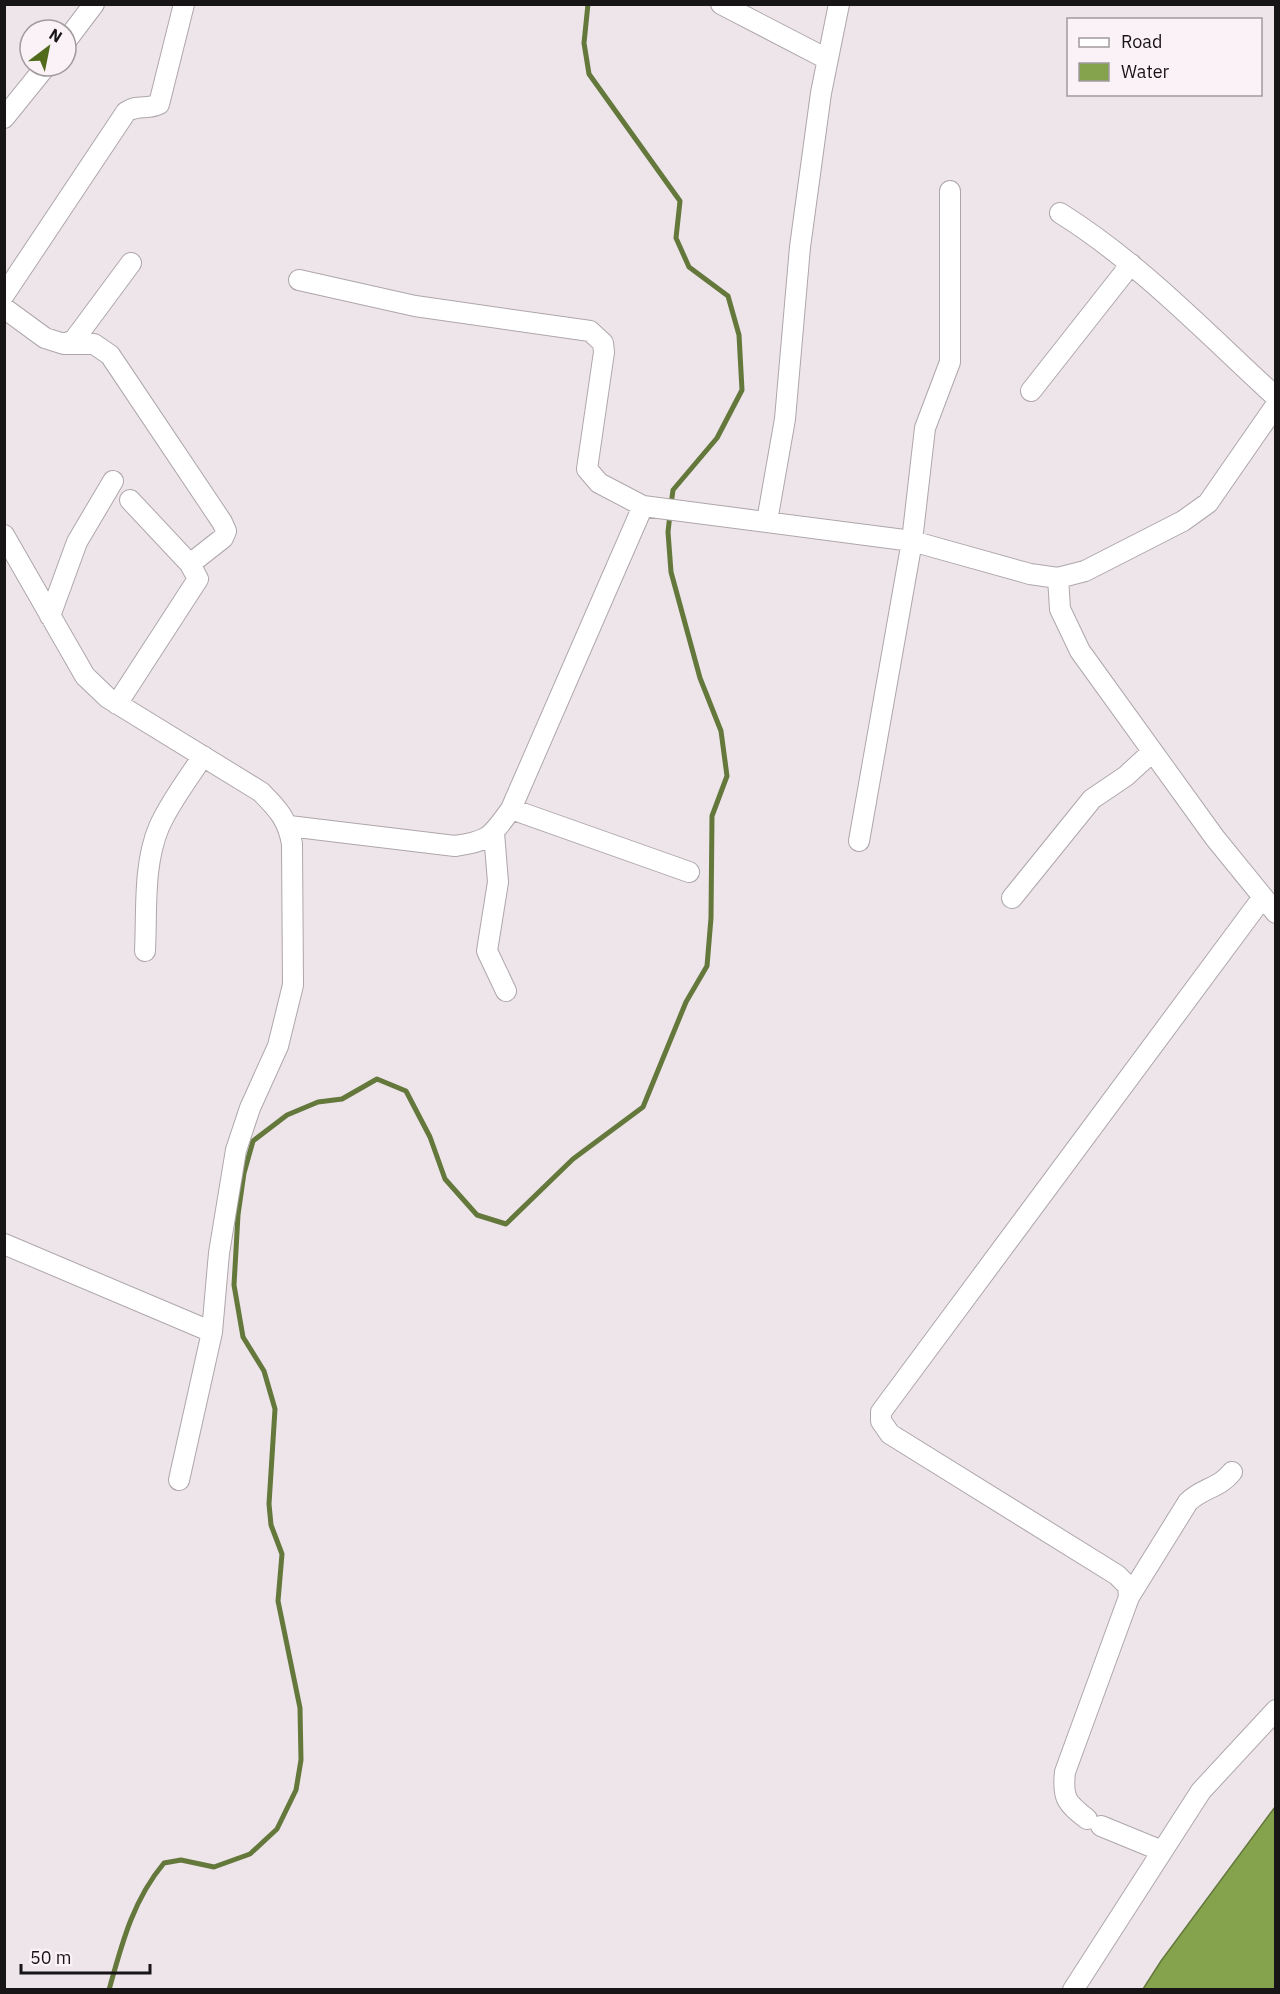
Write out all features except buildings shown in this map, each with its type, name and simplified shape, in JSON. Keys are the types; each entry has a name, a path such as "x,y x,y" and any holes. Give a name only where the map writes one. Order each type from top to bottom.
{"street":[{"path":"78,25 94,4"},
{"path":"4,295 126,112 133,107 152,108 159,104 184,4"},
{"path":"721,4 827,59"},
{"path":"767,521 785,418 800,247 827,59 839,4"},
{"path":"4,118 36,78"},
{"path":"859,841 912,541 925,428 950,362 950,191"},
{"path":"1060,213 1101,239 1131,264 1275,397"},
{"path":"64,344 74,340 131,263"},
{"path":"1031,391 1131,264"},
{"path":"299,280 415,306 590,331 603,343 604,352 587,469 599,483 652,508 912,541 1030,574 1059,578 1085,571 1183,521 1208,503 1275,405"},
{"path":"4,309 45,338 64,344 94,344 110,355 226,531 223,538 190,564"},
{"path":"50,616 77,542 113,481"},
{"path":"117,704 198,579 190,564 129,500"},
{"path":"289,826 455,846 481,842 494,833 511,809 652,508"},
{"path":"4,534 85,676 117,704 261,792 281,811 289,826 292,844 292,985 278,1046 250,1108 236,1150 219,1253 212,1332 179,1480"},
{"path":"1059,578 1060,609 1080,651 1152,752 1275,913"},
{"path":"1012,898 1092,799 1126,776 1152,752"},
{"path":"145,951 149,867 154,843 169,809 203,756"},
{"path":"511,809 688,872"},
{"path":"494,833 498,882 487,951 506,991"},
{"path":"1130,1597 1128,1586 1118,1575 890,1434 881,1421 881,1412 1263,897"},
{"path":"4,1244 212,1332"},
{"path":"1162,1851 1094,1823 1068,1804 1063,1791 1065,1772 1130,1597 1188,1502 1197,1493 1218,1486 1232,1472"},
{"path":"1073,1989 1201,1791 1275,1710"}],"water":[{"path":"1275,1807 1275,1989 1143,1989 1161,1961"}],"waterway":[{"path":"588,4 584,43 589,74 680,201 676,238 689,267 728,296 739,335 742,390 717,438 673,490 671,505"},
{"path":"109,1990 136,1907 164,1863 181,1860 214,1867 250,1854 277,1829 296,1790 301,1760 300,1708 278,1601 282,1554 271,1525 269,1504 275,1409 264,1371 243,1337 234,1285 238,1215 244,1173 253,1141 287,1115 318,1102 342,1099 377,1079 406,1091 430,1137 445,1179 477,1215 506,1224 573,1159 643,1107 686,1002 707,966 711,918 712,816 727,776 721,731 700,678 671,572 668,532 670,514"}]}
